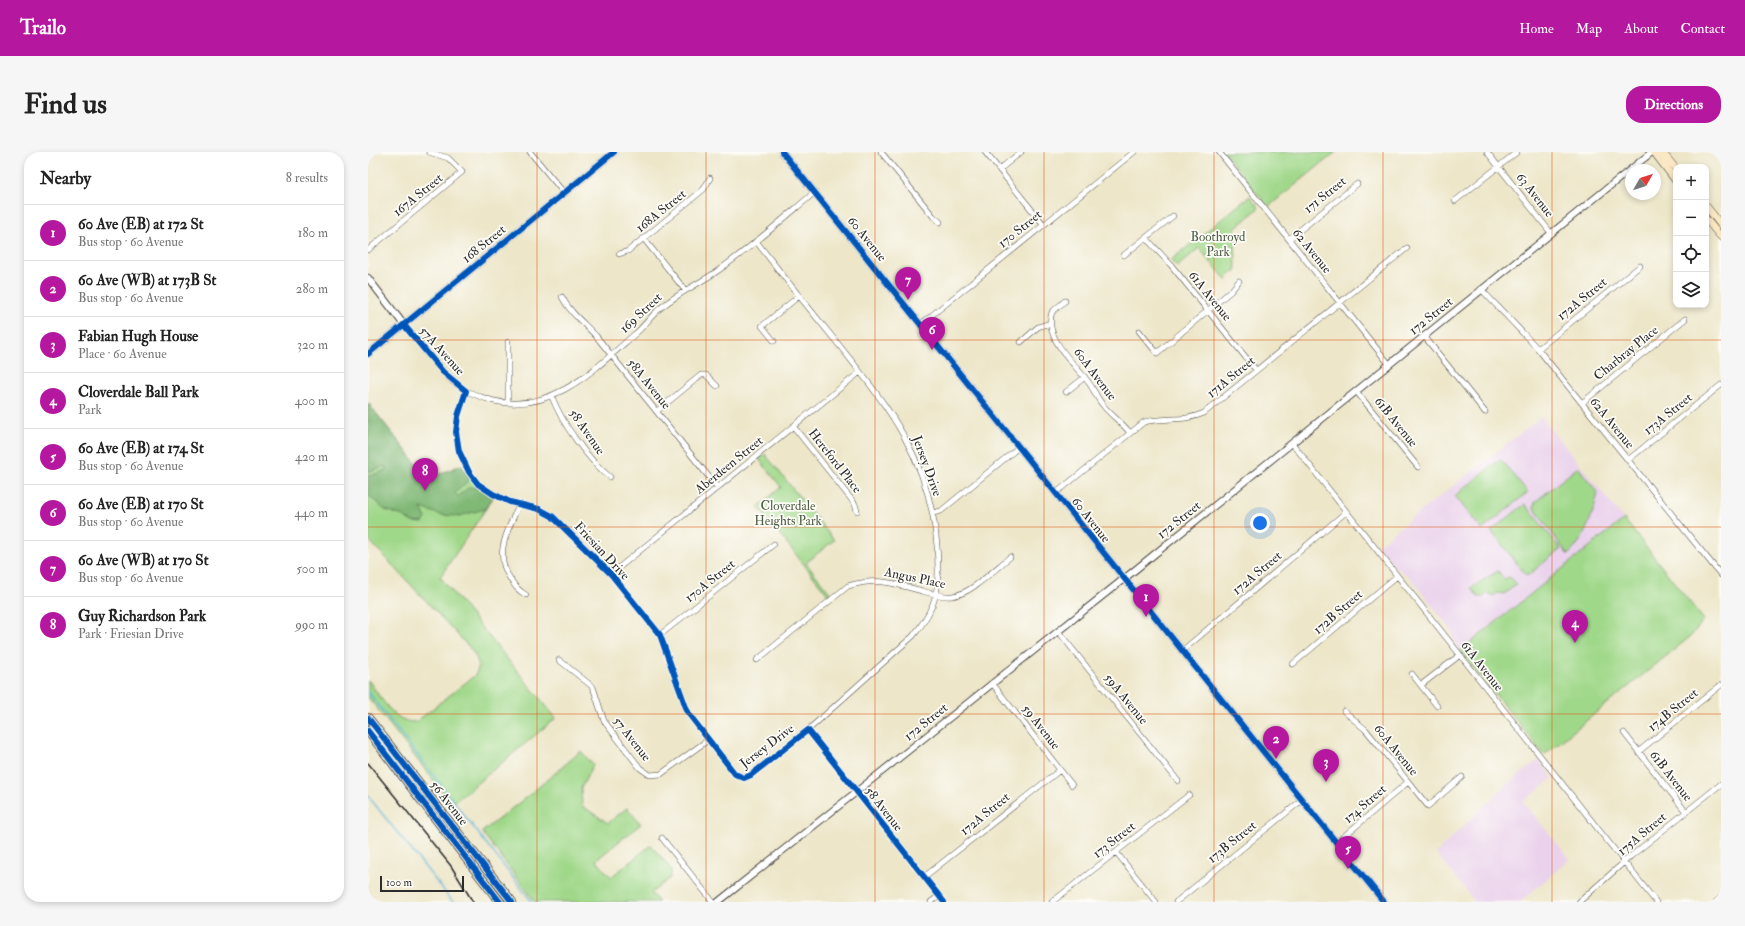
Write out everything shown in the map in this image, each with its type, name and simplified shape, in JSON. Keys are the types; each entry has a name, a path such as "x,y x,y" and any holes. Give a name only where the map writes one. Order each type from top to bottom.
{"highway":[{"name":"56 Avenue","path":"368,718 512,902"},
{"name":"56 Avenue","path":"368,731 500,902"}],"main road":[{"name":"168 Street","path":"368,354 614,152"},
{"path":"1653,152 1673,177"},
{"path":"1662,152 1673,165"},
{"path":"1709,210 1721,225"},
{"path":"1709,222 1721,237"}],"street":[{"name":"167A Street","path":"368,250 462,172 448,158 429,152"},
{"path":"530,152 564,193"},
{"name":"60 Avenue","path":"782,152 1056,493 1123,579 1384,902"},
{"path":"881,152 933,216 940,222"},
{"path":"985,152 1044,225"},
{"path":"1000,169 1021,152"},
{"name":"170 Street","path":"921,324 1134,152"},
{"name":"62 Avenue","path":"1219,152 1389,364"},
{"name":"63 Avenue","path":"1487,152 1551,233"},
{"path":"1455,201 1517,152"},
{"name":"172 Street","path":"718,902 1123,579 1481,289 1653,152"},
{"name":"168A Street","path":"619,254 628,251 644,239 704,189 710,178"},
{"name":"171 Street","path":"1289,240 1357,184"},
{"name":"169 Street","path":"466,391 486,399 508,403 531,402 552,397 573,385 611,355 644,326 662,306 717,271 815,192"},
{"path":"1124,255 1173,216"},
{"name":"61A Avenue","path":"1146,238 1171,265 1256,370"},
{"path":"644,239 685,290"},
{"name":"Jersey Drive","path":"739,777 744,778 751,775 808,730 912,636 926,619 937,595 938,559 933,513 914,455 906,439 883,401 756,241"},
{"name":"171A Street","path":"1056,493 1144,422 1195,417 1204,413 1407,248"},
{"name":"172A Street","path":"1538,349 1640,266"},
{"name":"57A Avenue","path":"368,278 443,372 466,391"},
{"path":"1139,331 1157,353 1231,291 1239,281"},
{"name":"62A Avenue","path":"1481,289 1538,349 1721,575"},
{"path":"774,341 762,326 799,296"},
{"name":"58A Avenue","path":"562,297 583,325 592,332 657,411 717,487"},
{"path":"1021,342 1038,327 1050,323 1052,312 1065,301"},
{"name":"Charbray Place","path":"1582,403 1685,319"},
{"name":"60A Avenue","path":"1050,323 1052,333 1060,347 1085,377 1102,405 1119,420 1130,433"},
{"path":"1424,336 1485,412"},
{"path":"508,342 508,403"},
{"name":"Aberdeen Street","path":"611,574 860,372"},
{"path":"657,411 701,375 706,375 717,386"},
{"path":"1066,392 1085,377"},
{"name":"173A Street","path":"1628,460 1721,385"},
{"name":"Friesian Drive","path":"466,391 458,416 456,432 459,450 464,464 474,479 485,490 501,499 539,509 552,516 611,574 660,635 685,707 708,740 739,777"},
{"name":"61B Avenue","path":"1356,391 1418,467"},
{"name":"58 Avenue","path":"552,397 577,440 601,470 610,477"},
{"name":"Hereford Place","path":"793,426 855,504 857,511"},
{"name":"61A Avenue","path":"1292,443 1656,902"},
{"path":"933,513 940,511 1019,447"},
{"path":"519,504 504,538 502,558 508,576 520,592 526,595"},
{"name":"172A Street","path":"1182,651 1346,512"},
{"name":"170A Street","path":"660,635 774,544"},
{"name":"Angus Place","path":"757,660 848,586 865,581 886,581 937,595 953,596 969,590 1010,557"},
{"name":"172B Street","path":"1293,664 1397,576"},
{"name":"59A Avenue","path":"1058,631 1178,781"},
{"path":"1421,685 1460,655"},
{"name":"57 Avenue","path":"559,660 591,684 601,716 607,726 640,768 650,775 661,774 708,740"},
{"path":"1412,674 1437,706"},
{"name":"59 Avenue","path":"992,683 1072,785"},
{"name":"174B Street","path":"1638,752 1721,685"},
{"name":"60A Avenue","path":"1344,711 1366,730 1428,806 1462,777"},
{"name":"58 Avenue","path":"808,730 944,902"},
{"name":"61B Avenue","path":"1624,733 1686,812"},
{"name":"172A Street","path":"924,877 1060,770"},
{"name":"174 Street","path":"1336,843 1408,782"},
{"name":"175A Street","path":"1579,902 1625,862 1721,784"},
{"name":"173 Street","path":"1052,902 1189,795"},
{"name":"173B Street","path":"1176,902 1302,800"},
{"path":"662,838 713,902"},
{"path":"1116,852 1156,902"},
{"path":"932,902 939,896"},
{"path":"1716,902 1721,898"}],"shaded area":[{"path":"1541,417 1624,519 1460,651 1455,644 1452,631 1410,577 1396,568 1378,545"},
{"path":"1539,760 1553,778 1523,802 1570,859 1520,902 1475,902 1436,853 1508,783"}],"green space":[{"path":"1224,152 1336,152 1268,207"},
{"name":"Boothroyd Park","path":"1250,196 1259,208 1235,228 1236,271 1229,274 1227,281 1199,248 1177,267 1171,260"},
{"path":"368,403 427,477 434,477 461,465 476,486 493,498 440,577 556,718 452,804 368,697 368,680 383,701 395,714 409,722 417,721 474,676 477,672 478,661 469,647 368,539"},
{"path":"368,403 427,477 434,477 461,465 469,478 468,481 455,493 458,496 469,487 479,488 493,498 485,509 459,516 441,515 421,508 426,518 423,523 412,522 403,516 385,510 368,495 368,476 386,469 385,466 371,471 368,470"},
{"name":"Cloverdale Heights Park","path":"765,454 834,540 806,563 831,594 829,596 758,507 781,487 759,459"},
{"path":"1500,459 1528,492 1482,530 1455,496"},
{"path":"1578,467 1598,493 1588,526 1584,534 1568,555 1534,508 1535,502"},
{"path":"1525,504 1561,549 1527,576 1491,531"},
{"path":"1624,519 1704,620 1691,636 1544,755 1460,651"},
{"path":"1498,571 1504,579 1510,577 1517,584 1504,594 1497,593 1494,596 1488,593 1483,597 1478,597 1471,588"},
{"path":"581,751 593,765 581,788 582,806 608,823 627,808 641,824 596,860 611,877 651,845 672,870 670,878 651,893 659,902 535,902 482,832"}],"waterway":[{"path":"368,692 532,902"},
{"path":"368,796 453,902"}],"railway":[{"path":"368,763 451,866 473,902"}],"cycle path":[{"path":"368,354 614,152"},
{"path":"782,152 1384,902"},
{"path":"404,325 443,372 466,391 458,416 456,432 459,451 469,472 478,484 493,494 510,502 539,509 552,516 611,574 660,635 688,713 735,774 744,778 751,775 808,730 944,902"},
{"path":"368,718 512,902"},
{"path":"368,731 500,902"}],"place":[{"name":"60 Ave (WB) at 170 St","path":"908,300"},
{"name":"60 Ave (EB) at 170 St","path":"932,350"},
{"name":"Guy Richardson Park","path":"425,491"},
{"name":"60 Ave (EB) at 172 St","path":"1146,617"},
{"name":"Cloverdale Ball Park","path":"1575,643"},
{"name":"60 Ave (WB) at 173B St","path":"1276,759"},
{"name":"Fabian Hugh House","path":"1326,782"},
{"name":"60 Ave (EB) at 174 St","path":"1348,869"}]}
